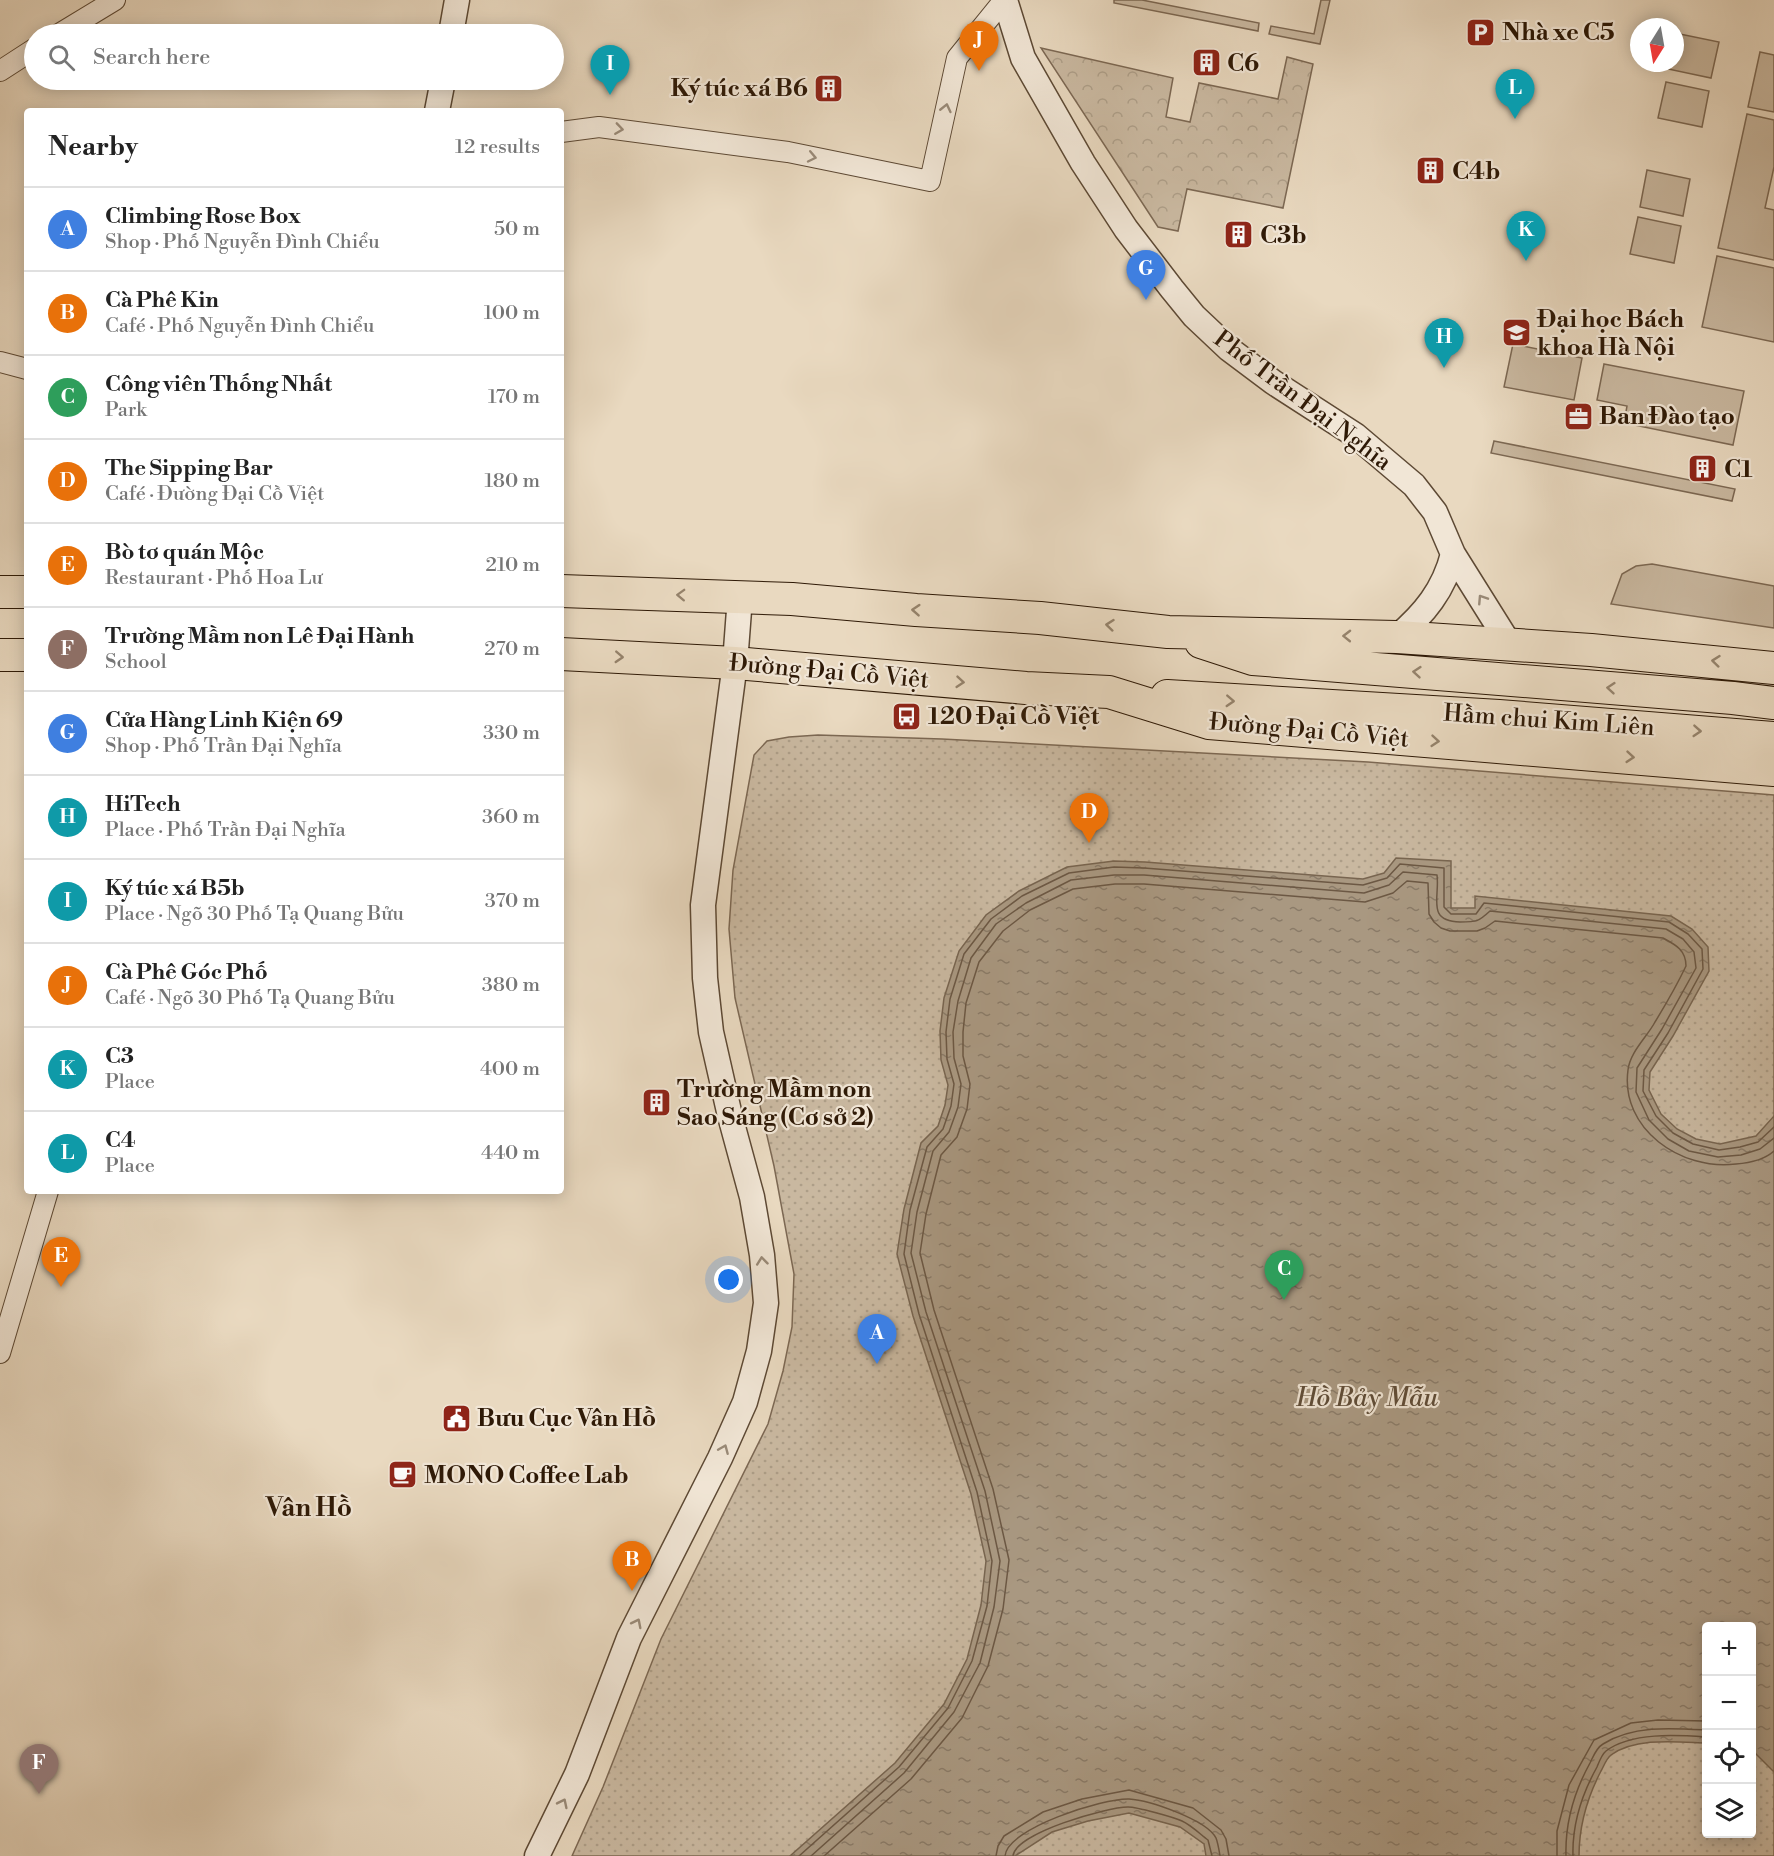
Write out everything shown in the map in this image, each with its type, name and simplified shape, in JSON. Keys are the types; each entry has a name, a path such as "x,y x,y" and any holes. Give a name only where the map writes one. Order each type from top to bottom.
{"main road":[{"path":"564,591 740,597 1040,618 1168,632 1397,637 1591,650 1774,668"},
{"path":"0,592 24,592"},
{"name":"Hầm chui Kim Liên","path":"1168,632 1253,659 1774,703"},
{"name":"Đường Đại Cồ Việt","path":"564,654 735,663 1026,688 1109,692 1209,723 1774,770"},
{"path":"0,655 24,655"},
{"name":"Hầm chui Kim Liên","path":"1109,692 1498,716 1774,738"}],"street":[{"path":"75,24 115,0"},
{"path":"453,24 457,0"},
{"path":"564,132 599,127 788,152 930,181 957,58 1005,0"},
{"name":"Phố Trần Đại Nghĩa","path":"1005,0 1023,58 1083,163 1126,229 1172,289 1194,316 1229,349 1273,382 1355,435 1414,485 1435,512 1453,554 1510,645"},
{"path":"0,71 24,55"},
{"path":"438,108 441,90"},
{"path":"0,362 24,368"},
{"path":"1397,637 1419,618 1436,595 1449,569 1453,554"},
{"path":"537,1856 577,1774 629,1638 720,1458 745,1402 759,1351 765,1303 762,1255 753,1197 730,1116 711,1032 705,978 703,905 735,663 740,597"},
{"path":"0,1353 47,1194"}],"green space":[{"path":"1114,0 1142,0 1259,23 1258,31 1114,3"},
{"path":"1321,0 1330,0 1320,44 1269,34 1271,26 1314,34"},
{"path":"1684,35 1719,42 1711,78 1682,72"},
{"path":"1041,48 1173,78 1166,117 1190,122 1199,83 1278,99 1287,57 1313,64 1283,208 1187,189 1178,231 1158,227"},
{"path":"1760,52 1774,55 1774,112 1748,107"},
{"path":"1666,82 1709,91 1702,127 1658,118"},
{"path":"1747,114 1774,120 1774,167 1765,208 1774,210 1774,260 1718,248"},
{"path":"1647,170 1690,179 1683,216 1640,207"},
{"path":"1638,217 1681,226 1674,263 1630,254"},
{"path":"1717,256 1774,268 1774,342 1702,327"},
{"path":"1513,344 1582,358 1574,400 1504,387"},
{"path":"1604,364 1744,391 1733,445 1624,423 1627,406 1597,400"},
{"path":"1494,441 1735,489 1732,501 1491,453"},
{"path":"1652,564 1774,586 1774,628 1611,604 1622,574 1636,566"},
{"name":"Hồ Bảy Mẫu","path":"818,735 942,739 1368,762 1774,795 1774,1856 572,1856 603,1787 661,1639 768,1424 783,1371 792,1327 794,1274 774,1166 735,998 729,929 733,870 754,755 767,741"}],"water":[{"name":"Hồ Bảy Mẫu","path":"1396,858 1451,861 1451,908 1475,908 1475,896 1671,916 1692,929 1708,947 1709,971 1650,1072 1649,1090 1661,1114 1677,1129 1696,1139 1720,1144 1756,1136 1774,1116 1774,1772 1756,1754 1756,1622 1702,1622 1702,1743 1644,1743 1621,1749 1611,1755 1601,1771 1588,1802 1580,1834 1579,1856 1206,1856 1204,1844 1180,1827 1129,1813 1088,1821 1052,1832 1015,1856 790,1856 895,1763 944,1704 967,1659 981,1605 986,1561 971,1494 913,1316 897,1254 904,1209 921,1143 938,1126 945,1105 948,1085 941,1060 940,1031 944,998 959,951 986,915 1019,891 1067,867 1114,861 1363,879 1384,873"}],"place":[{"name":"Nhà xe C5","path":"1481,32"},
{"name":"C6","path":"1206,63"},
{"name":"Cà Phê Góc Phố","path":"979,71"},
{"name":"Ký túc xá B6","path":"829,88"},
{"name":"Ký túc xá B5b","path":"610,95"},
{"name":"C4","path":"1515,119"},
{"name":"C4b","path":"1431,171"},
{"name":"C3b","path":"1239,235"},
{"name":"C3","path":"1526,261"},
{"name":"Cửa Hàng Linh Kiện 69","path":"1146,300"},
{"name":"Đại học Bách khoa Hà Nội","path":"1516,333"},
{"name":"HiTech","path":"1444,368"},
{"name":"Ban Đào tạo","path":"1578,416"},
{"name":"C1","path":"1703,469"},
{"name":"120 Đại Cồ Việt","path":"907,716"},
{"name":"The Sipping Bar","path":"1089,843"},
{"name":"Trường Mầm non Sao Sáng (Cơ sở 2)","path":"656,1103"},
{"name":"Bò tơ quán Mộc","path":"61,1287"},
{"name":"Công viên Thống Nhất","path":"1284,1300"},
{"name":"Climbing Rose Box","path":"877,1364"},
{"name":"Bưu Cục Vân Hồ","path":"456,1418"},
{"name":"MONO Coffee Lab","path":"403,1475"},
{"name":"Cà Phê Kin","path":"632,1591"},
{"name":"Trường Mầm non Lê Đại Hành","path":"39,1794"}],"district":[{"name":"Vân Hồ","path":"309,1507"}]}
